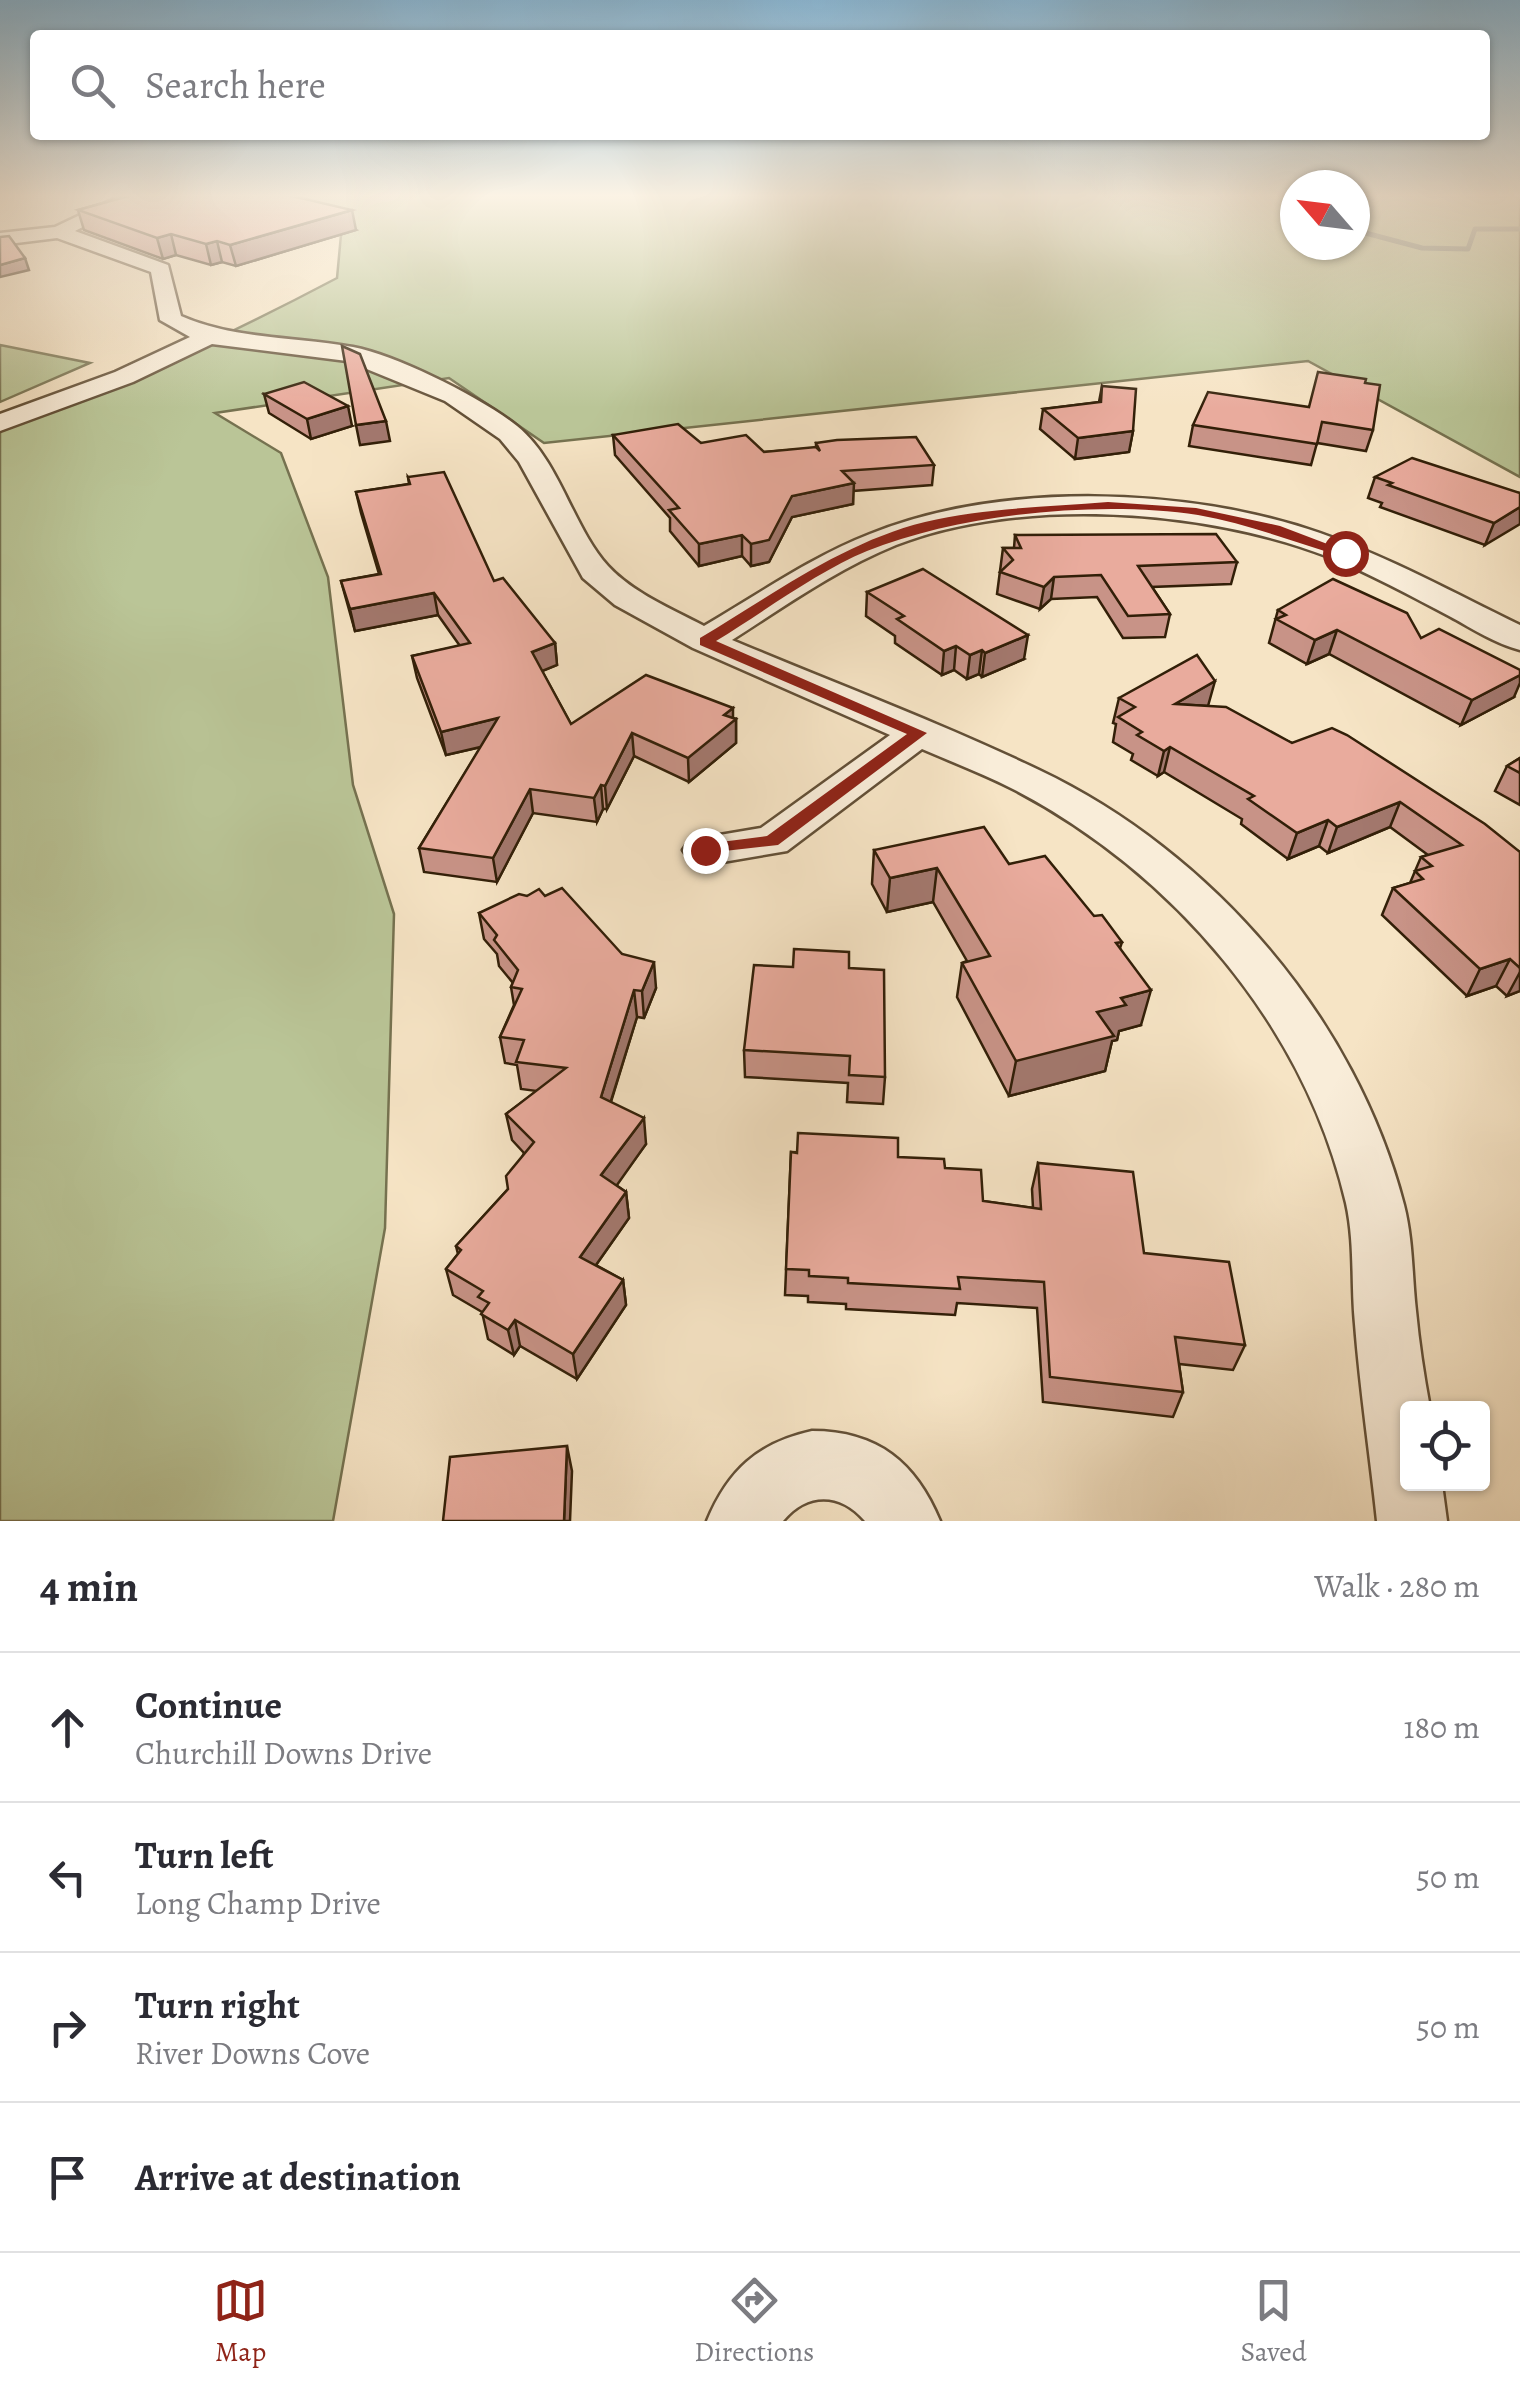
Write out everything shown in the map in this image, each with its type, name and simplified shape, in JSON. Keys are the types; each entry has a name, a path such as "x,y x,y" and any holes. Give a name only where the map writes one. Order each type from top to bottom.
{"street":[{"path":"154,266 162,269 171,320 209,337 352,354 454,396 509,432 531,459 594,571 627,598 705,642 1027,780 1074,806 1179,883 1221,924 1302,1026 1346,1111 1378,1212 1386,1324 1412,1521"},
{"path":"0,423 124,378 209,337"},
{"path":"705,642 834,563 886,538 976,516 1108,506 1196,512 1310,540 1345,553 1520,639"},
{"path":"705,850 772,841 919,733"},
{"path":"742,1521 757,1496 778,1477 804,1465 832,1464 859,1472 884,1489 906,1521"}],"green space":[{"path":"338,266 1520,266 1520,477 1308,361 544,443 449,378 215,413 281,453 328,577 353,785 394,914 385,1228 333,1521 0,1521 0,431 87,397 337,278"},
{"path":"0,345 90,363 0,402"}],"building":[{"path":"342,346 360,354 386,421 356,425"},
{"path":"1318,372 1380,385 1373,430 1322,422 1317,444 1193,425 1208,392 1309,407"},
{"path":"304,382 348,406 307,419 264,394"},
{"path":"1102,386 1136,389 1133,431 1078,438 1043,409 1101,402"},
{"path":"678,424 701,443 746,435 764,452 816,447 820,451 816,443 837,440 916,437 934,465 842,471 854,483 792,496 769,540 751,544 742,535 699,544 669,510 679,508 613,435"},
{"path":"1412,458 1520,493 1520,507 1494,523 1375,477"},
{"path":"444,472 494,581 503,578 555,643 532,652 571,724 646,675 733,708 724,715 736,719 688,758 632,733 605,786 601,785 594,798 530,789 493,858 419,848 498,718 441,732 412,656 470,643 434,593 350,609 341,581 381,574 356,492 410,484 408,477"},
{"path":"1216,534 1237,562 1138,566 1170,614 1128,616 1101,575 1054,577 1044,587 1000,572 1013,560 1003,548 1021,548 1015,535"},
{"path":"923,569 1028,635 985,653 982,650 970,655 956,646 944,651 897,619 904,616 867,592"},
{"path":"1333,579 1407,613 1421,638 1439,629 1520,670 1520,675 1472,700 1337,630 1315,640 1276,619 1286,615 1278,610"},
{"path":"1197,655 1215,681 1175,704 1226,707 1292,743 1332,728 1485,824 1520,852 1520,968 1510,959 1480,969 1393,888 1423,879 1415,871 1432,866 1421,857 1462,845 1400,802 1337,827 1328,820 1297,833 1248,799 1254,796 1170,747 1164,751 1137,735 1142,732 1118,717 1135,707 1119,698"},
{"path":"1520,758 1520,773 1507,766"},
{"path":"984,827 1009,864 1045,856 1094,916 1102,915 1122,942 1116,943 1151,990 1121,998 1126,1005 1097,1012 1114,1036 1016,1061 962,963 990,956 937,868 890,878 874,850"},
{"path":"562,888 622,954 654,962 642,991 634,990 601,1097 644,1118 601,1175 626,1192 580,1257 623,1280 573,1354 515,1320 508,1330 481,1314 489,1303 478,1297 483,1291 446,1269 461,1250 456,1246 508,1189 506,1176 534,1142 506,1114 566,1068 516,1062 524,1040 500,1037 522,989 511,987 518,970 479,913 519,894 527,896 539,889 545,896"},
{"path":"794,949 849,952 849,968 884,970 885,1077 849,1075 850,1056 744,1050 754,965 793,967"},
{"path":"798,1133 898,1138 898,1157 944,1159 945,1168 981,1170 983,1201 1041,1209 1038,1163 1133,1172 1144,1253 1229,1262 1245,1345 1175,1337 1183,1392 1050,1377 1044,1282 958,1277 960,1289 848,1283 848,1278 809,1276 809,1270 786,1269 791,1152 797,1153"},
{"path":"567,1446 564,1521 443,1521 450,1457"}],"route":[{"path":"705,850 772,841 919,733 705,642 858,550 924,526 976,516 1108,506 1164,508 1239,520 1345,553"}]}
